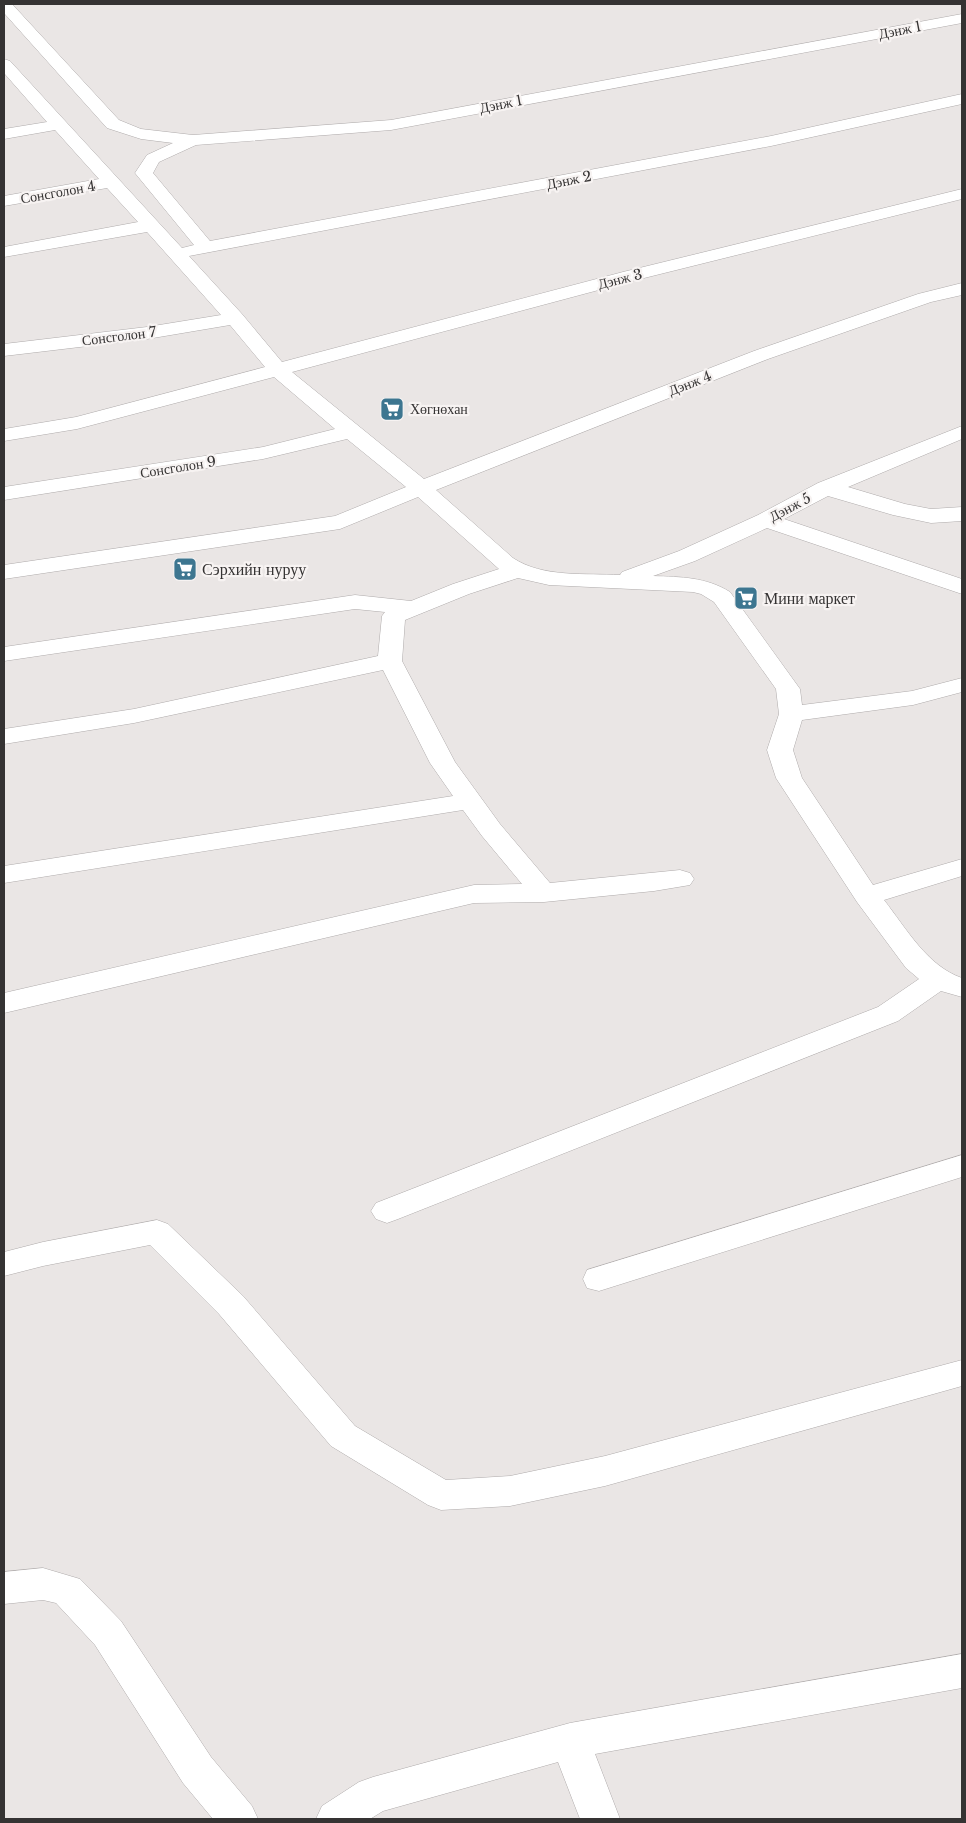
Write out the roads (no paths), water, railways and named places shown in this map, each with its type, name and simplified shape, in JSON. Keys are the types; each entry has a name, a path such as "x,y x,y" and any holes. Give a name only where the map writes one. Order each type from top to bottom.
{"street":[{"path":"4,4 113,124 126,132 138,135 193,140"},
{"name":"Дэнж 1","path":"206,248 144,173 153,159 193,140 392,125 962,18"},
{"path":"5,68 112,182 174,254 235,318 278,370 421,488 517,571 549,578 694,585 709,589 722,597 788,689 791,714 780,750 789,778 867,896 916,961 950,984"},
{"name":"Дэнж 2","path":"174,254 771,141 962,99"},
{"path":"4,134 57,125"},
{"name":"Сонсголон 4","path":"4,202 112,182"},
{"name":"Дэнж 3","path":"4,435 77,423 843,221 962,194"},
{"path":"4,252 149,226"},
{"name":"Дэнж 4","path":"4,572 340,522 421,488 761,354 924,298 962,289"},
{"name":"Сонсголон 7","path":"4,350 147,333 235,318"},
{"name":"Сонсголон 9","path":"4,494 263,453 351,432"},
{"name":"Дэнж 5","path":"618,582 687,556 766,520 826,488 962,432"},
{"path":"826,488 901,510 932,516 962,514"},
{"path":"766,520 962,587"},
{"path":"517,571 461,588 394,616 390,661 443,763 491,830 544,893"},
{"path":"4,654 355,602 414,608"},
{"path":"4,737 134,716 390,661"},
{"path":"791,714 913,698 962,685"},
{"path":"4,875 470,801"},
{"path":"867,896 962,867"},
{"path":"4,1003 474,894 544,893 627,886 680,878"},
{"path":"387,1211 888,1014 950,984"},
{"path":"599,1279 962,1166"},
{"path":"4,1264 43,1254 157,1232 231,1305 343,1436 441,1495 510,1491 604,1471 669,1455 962,1373"},
{"path":"4,1588 43,1584 67,1590 108,1633 197,1770 238,1819"},
{"path":"336,1819 373,1795 570,1741 962,1671"},
{"path":"570,1741 600,1819"}],"place":[{"name":"Хөгнөхан","path":"392,409"},
{"name":"Сэрхийн нуруу","path":"185,569"},
{"name":"Мини маркет","path":"746,598"}]}
